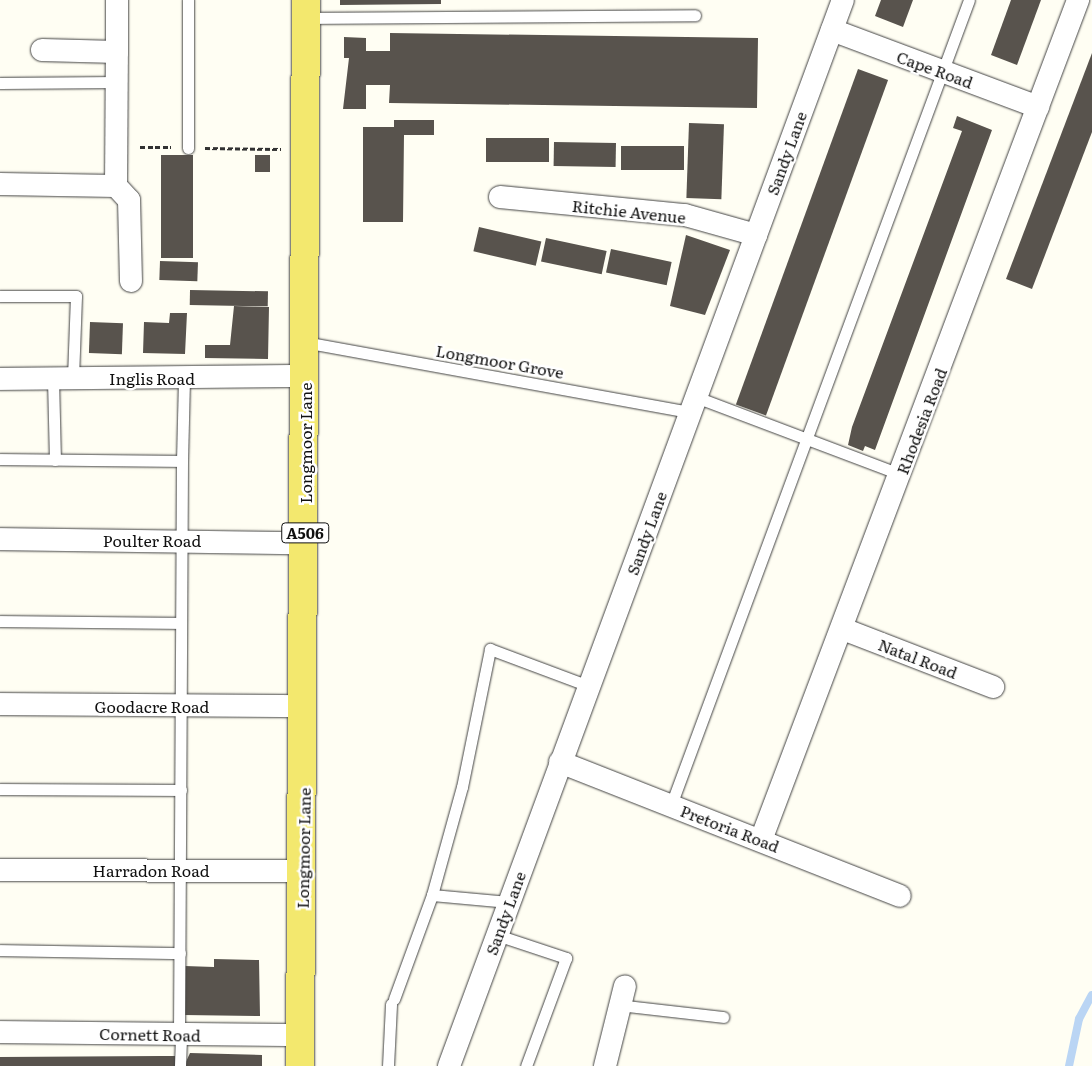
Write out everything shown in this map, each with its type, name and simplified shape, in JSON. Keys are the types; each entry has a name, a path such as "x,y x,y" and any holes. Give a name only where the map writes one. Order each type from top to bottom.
{"main road":[{"name":"Longmoor Lane","path":"300,1066 305,543 306,9"}],"street":[{"path":"117,0 116,186 129,200 131,281"},
{"name":"Sandy Lane","path":"449,1066 843,0"},
{"name":"Rhodesia Road","path":"761,840 1078,0"},
{"name":"Cape Road","path":"832,30 1038,107"},
{"path":"42,50 117,52"},
{"path":"0,184 116,186"},
{"name":"Ritchie Avenue","path":"500,197 685,216 756,235"},
{"name":"Inglis Road","path":"0,379 305,376"},
{"name":"Poulter Road","path":"0,539 305,543"},
{"name":"Natal Road","path":"842,629 993,687"},
{"name":"Goodacre Road","path":"0,704 304,706"},
{"name":"Pretoria Road","path":"560,762 900,896"},
{"name":"Harradon Road","path":"0,870 302,871"},
{"path":"605,1066 621,996"},
{"name":"Cornett Road","path":"0,1032 300,1035"}],"lane":[{"path":"188,0 188,148"},
{"path":"671,805 970,0"},
{"path":"306,9 695,15"},
{"path":"0,83 117,82"},
{"path":"0,296 76,296 63,379 55,460"},
{"name":"Longmoor Grove","path":"304,342 694,404 806,439 900,474"},
{"path":"180,1066 180,540 184,377"},
{"path":"0,459 182,461"},
{"path":"0,621 181,623"},
{"path":"388,1066 392,1002 432,895 462,787 490,649 589,686"},
{"path":"0,789 181,790"},
{"path":"432,895 509,902"},
{"path":"497,935 566,958 526,1066"},
{"path":"0,950 180,953"},
{"path":"621,996 723,1017"}],"path":[{"path":"116,146 306,150"}],"building":[{"path":"340,0 441,0 441,4 340,5"},
{"path":"881,0 913,0 903,27 875,16"},
{"path":"1011,0 1041,0 1017,65 991,55"},
{"path":"390,33 758,38 757,108 389,103 390,85 366,85 366,109 343,109 349,58 344,58 344,37 366,38 366,51 390,51"},
{"path":"1092,53 1092,132 1032,289 1006,279"},
{"path":"858,69 888,80 766,415 736,404"},
{"path":"957,116 992,130 875,450 865,446 863,451 848,445 852,427 962,131 953,128"},
{"path":"394,120 434,120 434,135 404,135 403,222 363,222 363,127 394,127"},
{"path":"689,123 724,124 721,199 686,198"},
{"path":"486,138 549,138 549,162 486,162"},
{"path":"554,142 616,143 616,167 554,166"},
{"path":"621,146 684,146 684,170 621,170"},
{"path":"161,155 193,155 193,258 161,258"},
{"path":"255,155 270,155 270,172 255,172"},
{"path":"479,227 541,241 536,266 473,251"},
{"path":"686,235 730,250 705,315 670,306"},
{"path":"546,238 607,251 602,274 541,261"},
{"path":"611,249 672,262 667,285 606,272"},
{"path":"160,261 198,262 197,281 159,280"},
{"path":"190,290 268,291 268,306 190,305"},
{"path":"234,306 269,307 268,359 205,358 205,345 230,345"},
{"path":"170,313 187,313 185,354 143,353 144,322 169,323"},
{"path":"90,322 123,323 122,354 89,353"},
{"path":"214,959 259,960 260,1016 184,1015 185,966 214,967"},
{"path":"190,1053 262,1055 262,1066 184,1066"},
{"path":"175,1056 175,1066 0,1066 0,1057"}],"waterway":[{"path":"1069,1066 1079,1019 1092,995"}]}
